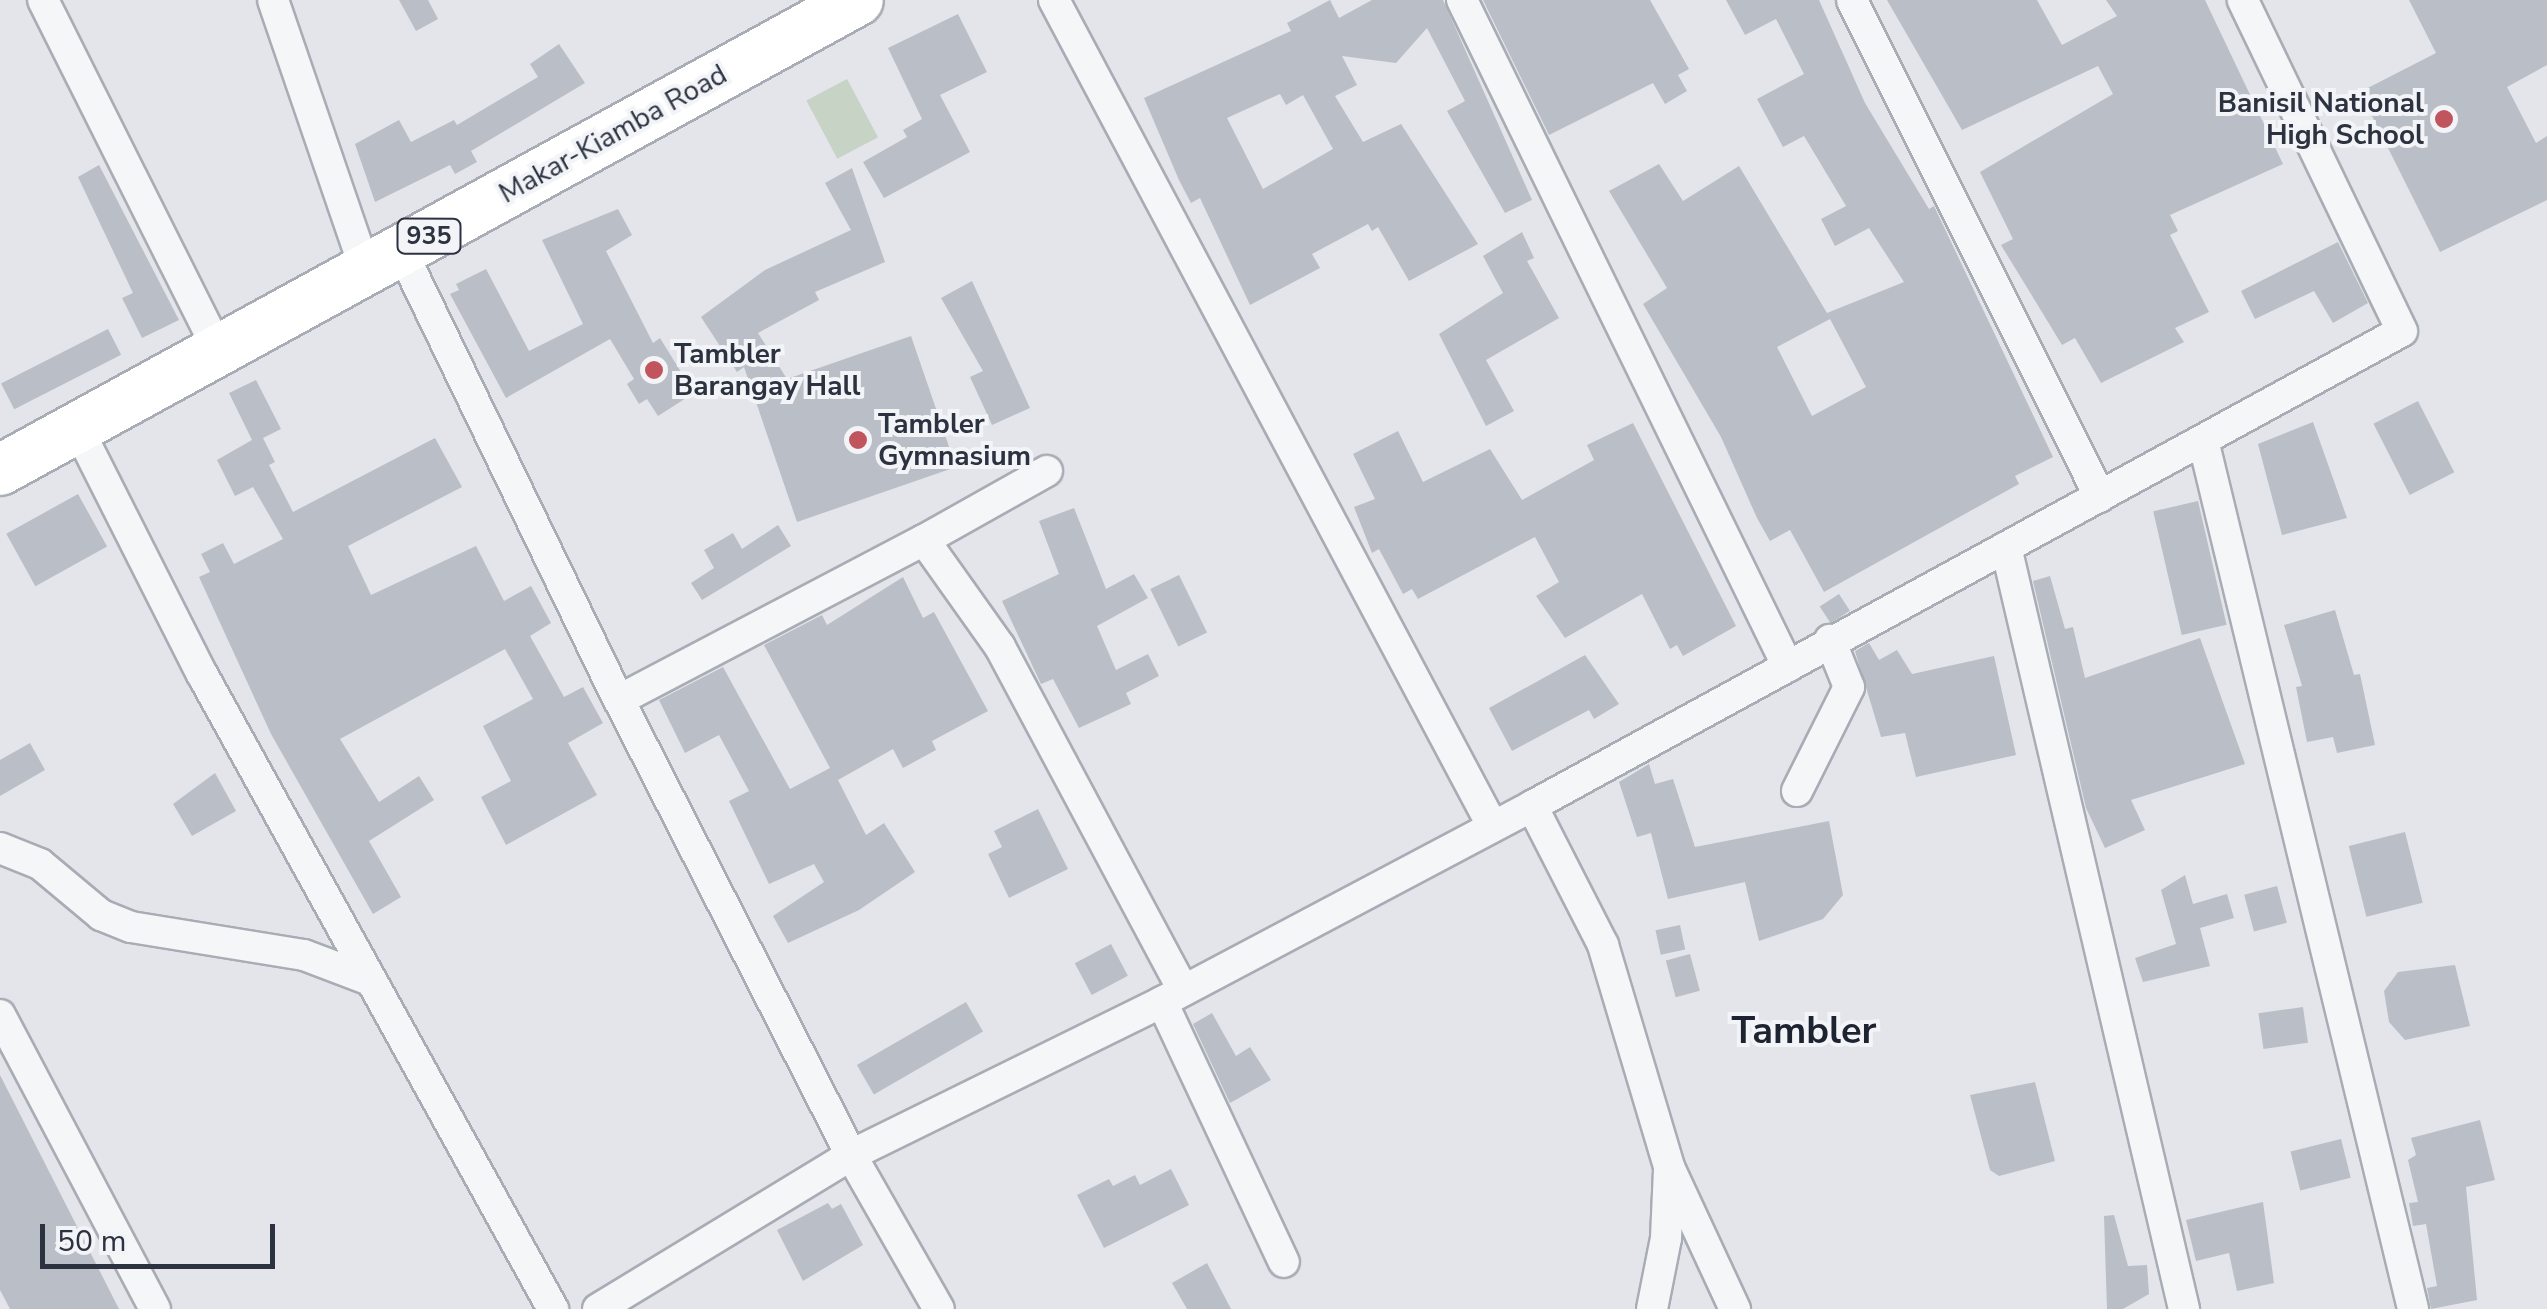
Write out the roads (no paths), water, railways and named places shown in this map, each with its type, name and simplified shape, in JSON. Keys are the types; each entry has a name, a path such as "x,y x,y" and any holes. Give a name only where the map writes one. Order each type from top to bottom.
{"main road":[{"name":"Makar-Kiamba Road","path":"0,470 858,0"}],"street":[{"path":"43,0 217,348"},
{"path":"273,0 384,261 618,700 851,1155 939,1309"},
{"path":"1054,0 1492,825"},
{"path":"1462,0 1788,666"},
{"path":"1852,0 2100,496"},
{"path":"598,1309 851,1155 1172,995 1532,806 2402,331 2243,0"},
{"path":"77,427 202,674 553,1309"},
{"path":"2203,440 2413,1309"},
{"path":"618,700 1047,471"},
{"path":"924,540 1000,646 1172,995 1284,1262"},
{"path":"2006,548 2184,1309"},
{"path":"1797,791 1849,688 1830,640"},
{"path":"1532,806 1618,984 1669,1167 1735,1309"},
{"path":"0,848 40,864 102,915 131,927 304,955 370,980"},
{"path":"0,1015 154,1309"},
{"path":"1652,1309 1666,1238 1669,1167"}],"place":[{"name":"Banisil National High School","path":"2444,119"},
{"name":"Tambler Barangay Hall","path":"654,370"},
{"name":"Tambler Gymnasium","path":"858,440"}],"district":[{"name":"Tambler","path":"1804,1031"}]}
